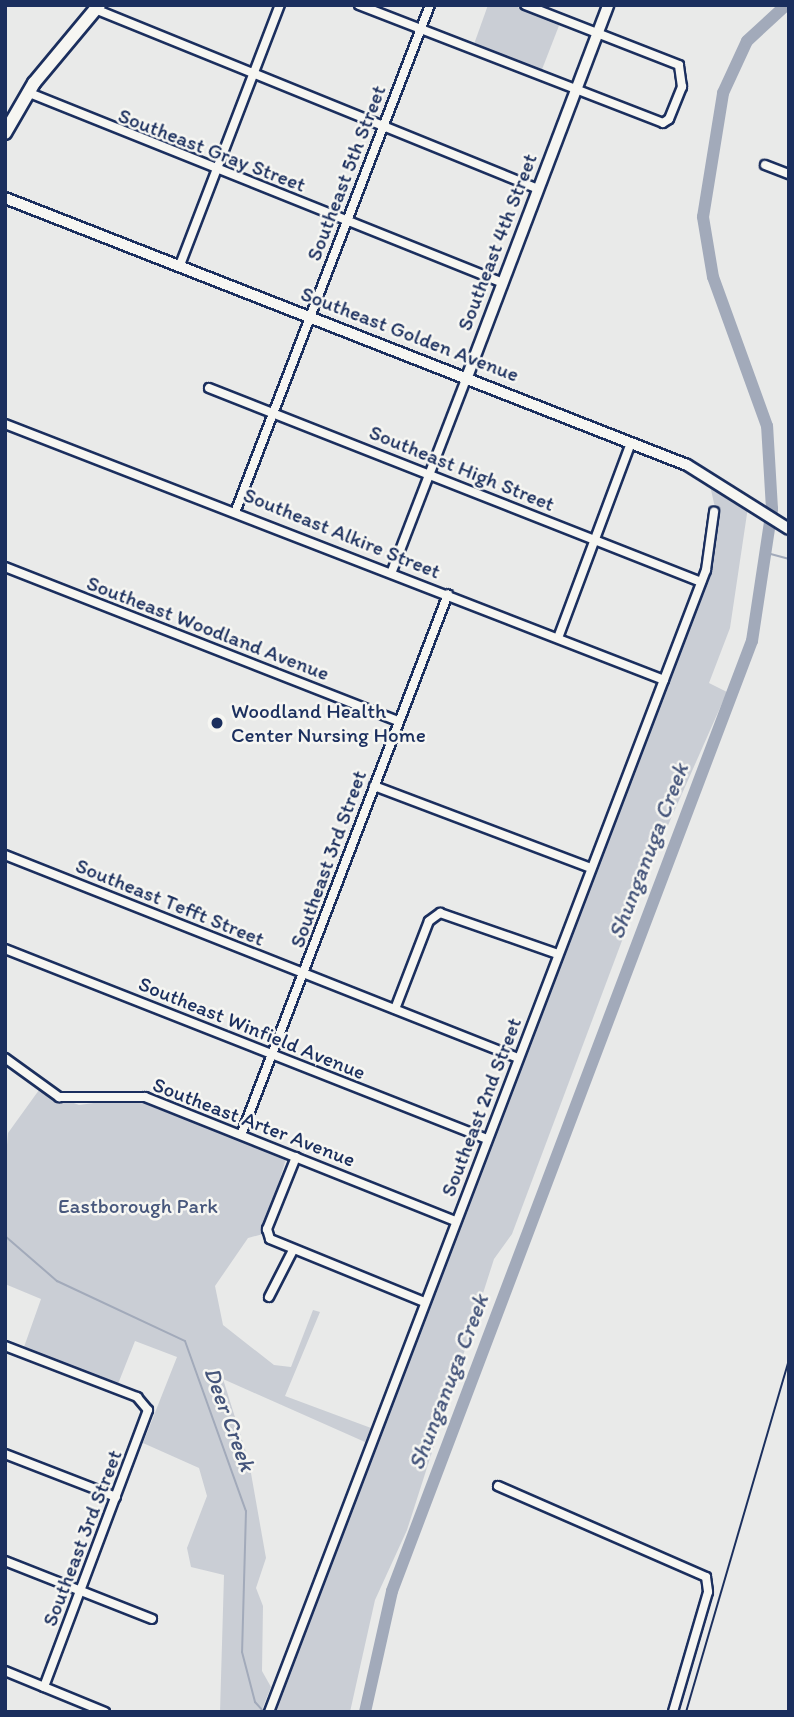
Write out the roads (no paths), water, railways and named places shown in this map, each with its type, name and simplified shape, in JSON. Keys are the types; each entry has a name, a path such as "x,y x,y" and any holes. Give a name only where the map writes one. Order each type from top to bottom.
{"main road":[{"path":"5,133 27,92 97,7"}],"street":[{"path":"180,265 280,5"},
{"path":"359,5 663,123 680,96 680,67 525,5"},
{"name":"Southeast 5th Street","path":"236,510 430,5"},
{"name":"Southeast 4th Street","path":"392,571 608,5"},
{"path":"97,7 254,75 538,189"},
{"name":"Southeast Gray Street","path":"27,92 503,283"},
{"path":"765,164 789,174"},
{"name":"Southeast Golden Avenue","path":"5,198 631,443 719,482 789,528"},
{"name":"Southeast High Street","path":"209,388 701,582"},
{"name":"Southeast Alkire Street","path":"5,424 236,510 664,680"},
{"path":"558,638 631,443"},
{"name":"Southeast 2nd Street","path":"269,1712 701,582 714,512"},
{"name":"Southeast Woodland Avenue","path":"5,567 398,721"},
{"name":"Southeast 3rd Street","path":"241,1135 305,974 373,786 448,594"},
{"path":"373,786 591,868"},
{"name":"Southeast Tefft Street","path":"5,855 518,1058"},
{"path":"396,1009 429,921 440,913 558,954"},
{"name":"Southeast Winfield Avenue","path":"5,949 487,1139"},
{"name":"Southeast Arter Avenue","path":"5,1058 59,1097 134,1095 455,1221"},
{"path":"296,1157 268,1237 293,1250 424,1302"},
{"path":"269,1297 293,1250"},
{"name":"Southeast 3rd Street","path":"5,1346 145,1402 148,1418 44,1687"},
{"path":"5,1454 116,1497"},
{"path":"498,1486 694,1567 707,1580 673,1712"},
{"path":"5,1561 152,1619"},
{"path":"5,1671 105,1712"}],"waterway":[{"name":"Shunganuga Creek","path":"365,1712 392,1591 752,641 772,509 767,426 713,277 703,217 723,93 747,41 786,5"},
{"path":"767,553 789,559"},
{"name":"Deer Creek","path":"5,1236 57,1281 185,1341 246,1511 242,1652 255,1702 264,1712"}],"railway":[{"path":"686,1712 789,1359"}],"place":[{"name":"Woodland Health Center Nursing Home","path":"217,723"}],"park label":[{"name":"Eastborough Park","path":"138,1206"}]}
